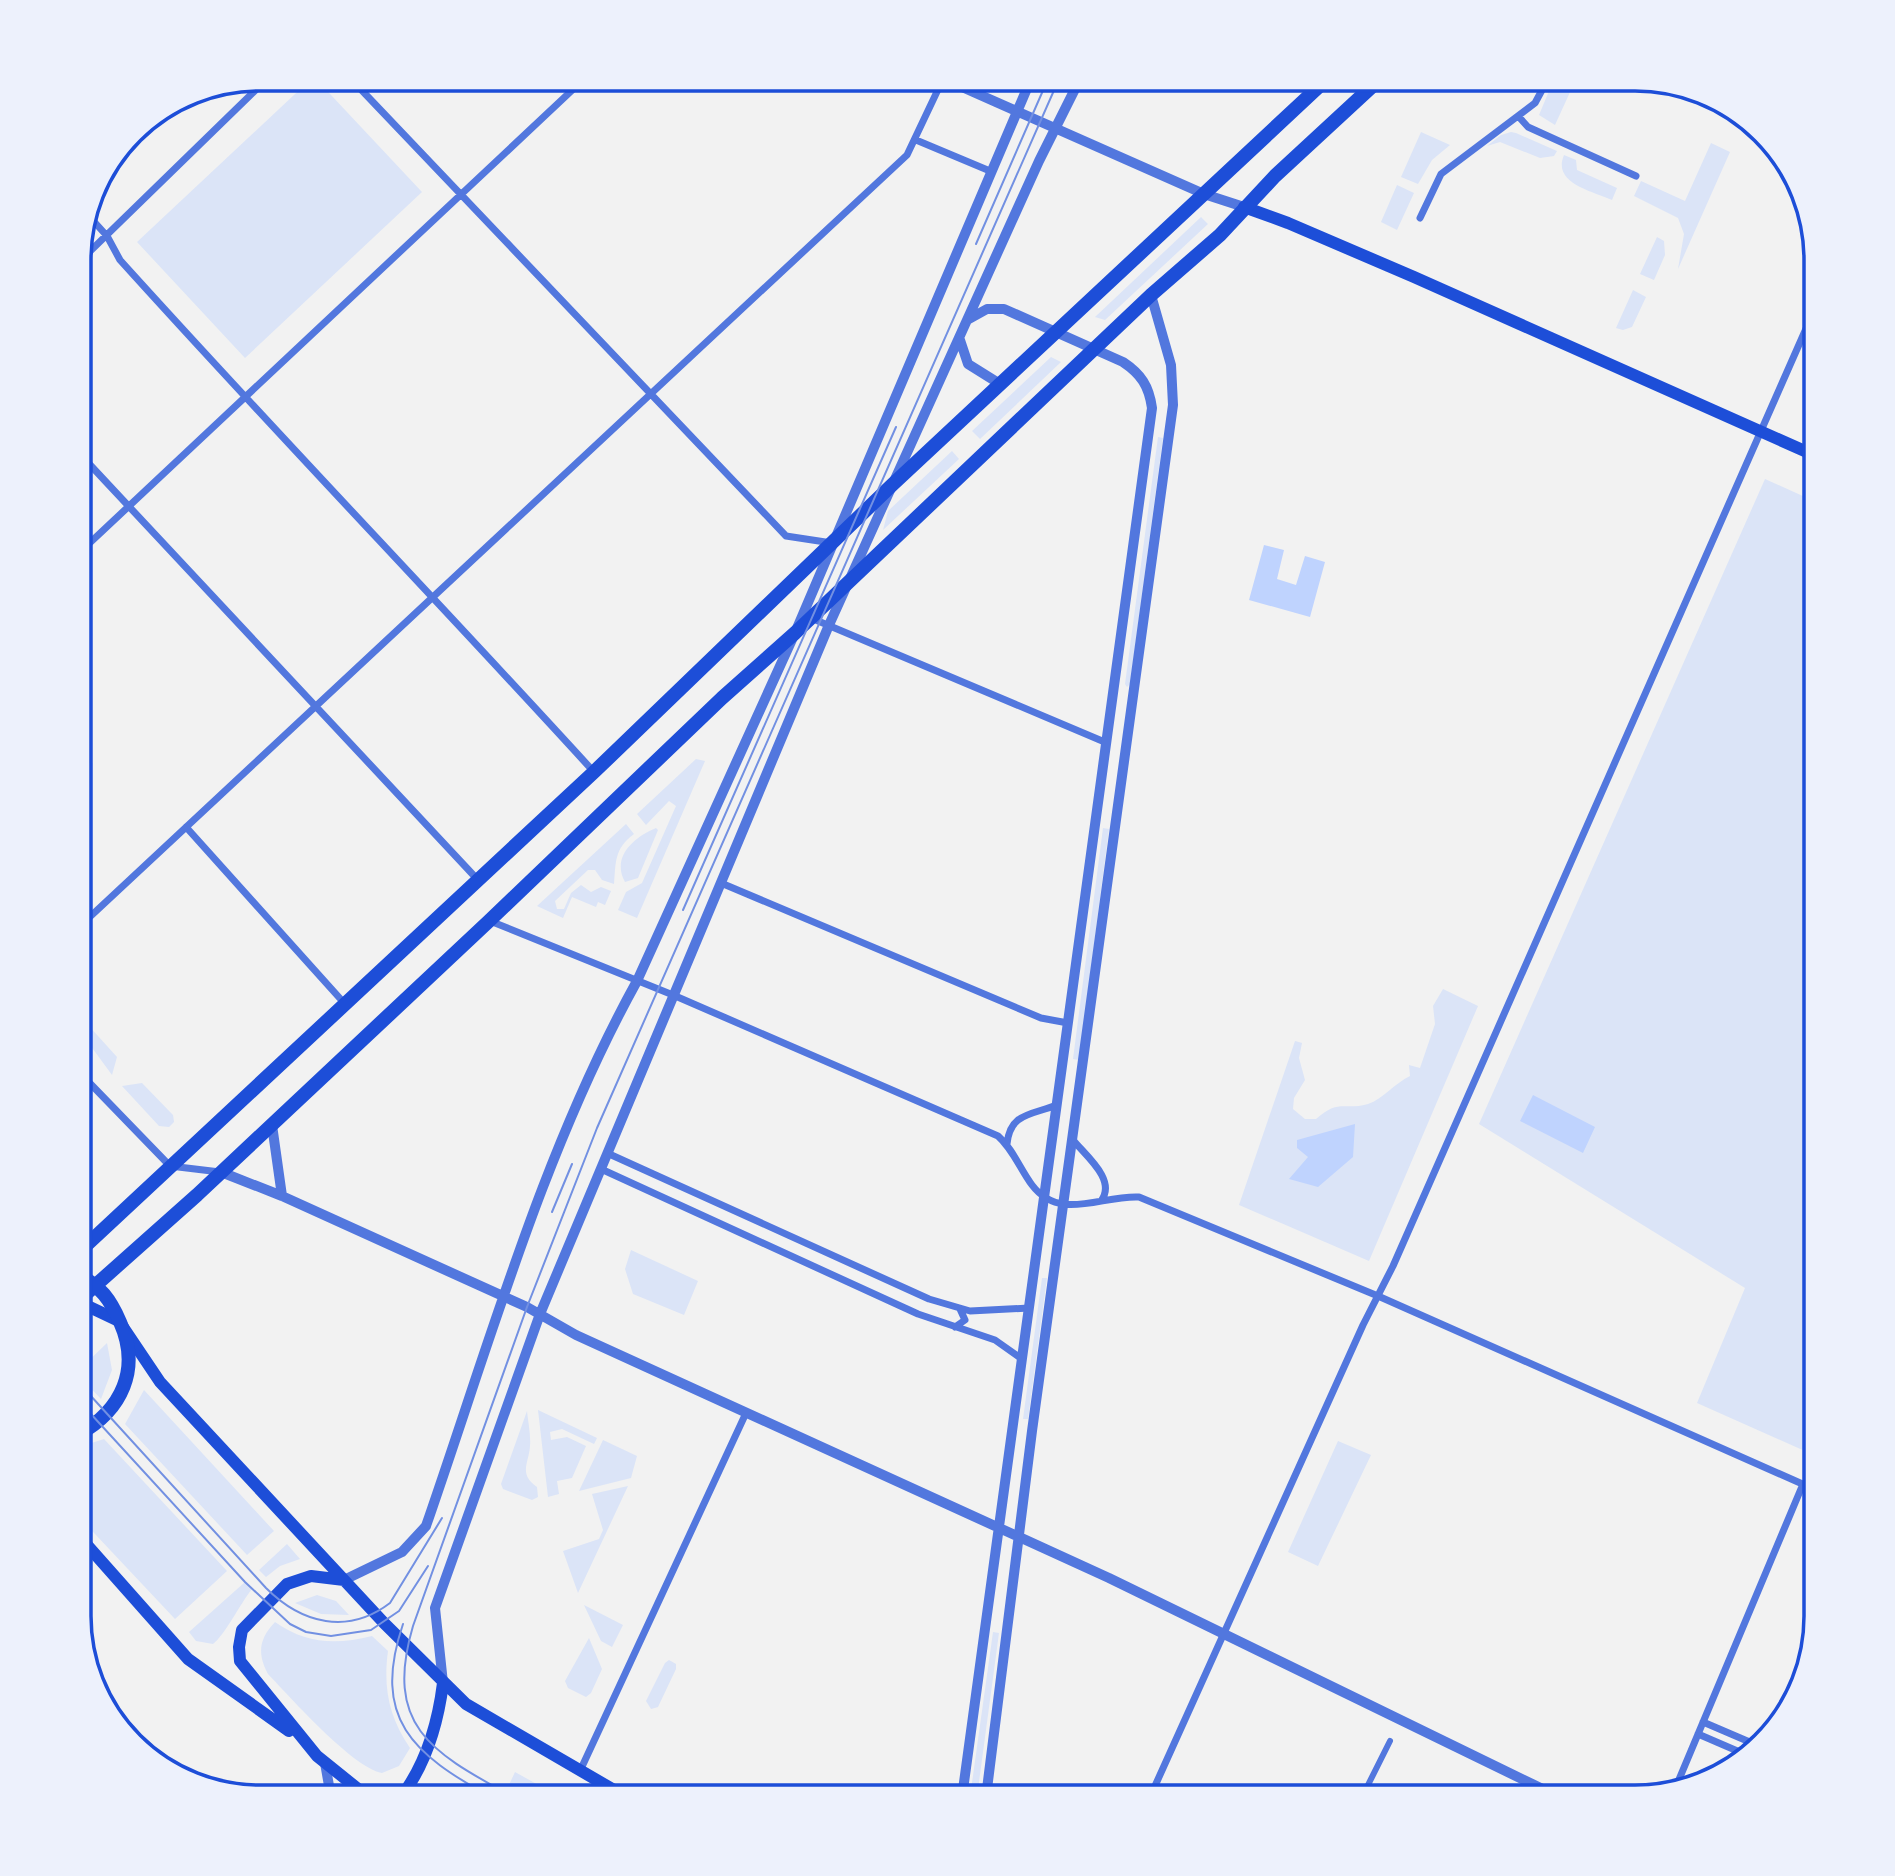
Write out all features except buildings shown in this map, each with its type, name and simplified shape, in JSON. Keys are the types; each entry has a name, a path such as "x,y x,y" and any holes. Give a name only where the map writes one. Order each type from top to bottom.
{"main road":[{"path":"91,1241 594,772 892,485 1314,91"},
{"path":"91,1289 272,1125 1151,295 1220,235 1244,208 1367,91"},
{"path":"1244,208 1288,223 1418,278 1804,451"},
{"path":"91,1281 110,1299 129,1347 126,1385 108,1415 91,1425"},
{"path":"91,1307 119,1321 160,1382 443,1683 466,1704 605,1785"},
{"path":"91,1550 188,1659 304,1741"},
{"path":"344,1580 311,1576 287,1584 242,1630 239,1647 240,1661 304,1741 325,1763 353,1785"},
{"path":"407,1785 429,1743 439,1712 443,1683"}],"street":[{"path":"91,251 255,91"},
{"path":"362,91 786,536 833,543"},
{"path":"91,541 571,91"},
{"path":"91,916 907,155 938,91"},
{"path":"970,91 1204,194 1244,208"},
{"path":"344,1580 402,1552 426,1526 550,1171 609,1032 637,981 794,633 1026,91"},
{"path":"443,1683 435,1608 540,1314 829,625 1074,91"},
{"path":"1420,218 1433,186 1449,166 1518,116 1540,97 1543,91"},
{"path":"1518,116 1528,127 1636,176"},
{"path":"916,140 990,171"},
{"path":"96,223 107,236 120,260 245,399 433,596 594,772"},
{"path":"988,1785 1129,715 1174,405 1171,365 1151,295"},
{"path":"963,1785 1152,408 1147,384 1139,374 1057,332 995,308 977,313 965,326 961,350 968,364 1000,384"},
{"path":"1156,1785 1378,1296 1804,333"},
{"path":"91,465 478,880"},
{"path":"810,618 1107,743"},
{"path":"1111,712 1129,715"},
{"path":"1102,773 1121,776"},
{"path":"186,827 345,1004"},
{"path":"721,883 1041,1018 1068,1023"},
{"path":"489,921 673,995 998,1136 1007,1144 1030,1182 1044,1199 1063,1205 1139,1197 1378,1296 1803,1484 1679,1779"},
{"path":"91,1084 170,1166 221,1172 282,1196 540,1314 576,1335 1226,1634 1534,1785"},
{"path":"1007,1144 1009,1128 1015,1121 1058,1104"},
{"path":"272,1125 282,1196"},
{"path":"1073,1140 1105,1178 1106,1187 1100,1201"},
{"path":"607,1153 918,1294 960,1309 985,1312 1029,1308"},
{"path":"601,1169 906,1308 954,1327 995,1339 1022,1359"},
{"path":"663,1196 661,1186 671,1181"},
{"path":"954,1327 965,1320 960,1309"},
{"path":"580,1771 746,1413"},
{"path":"1703,1722 1748,1741"},
{"path":"1698,1734 1737,1751"},
{"path":"1368,1785 1390,1741"},
{"path":"325,1763 329,1785"}],"shaded area":[{"path":"298,91 327,91 422,192 245,358 137,242"},
{"path":"1549,91 1571,91 1555,125 1539,115"},
{"path":"1421,132 1450,145 1432,160 1418,184 1401,177"},
{"path":"1511,132 1557,151 1554,156 1540,158 1500,142 1487,146 1501,135"},
{"path":"1711,143 1730,152 1678,269 1684,234 1678,218 1634,196 1641,181 1685,201"},
{"path":"1564,155 1576,160 1577,170 1617,188 1612,200 1584,189 1568,179 1563,173"},
{"path":"1397,185 1414,193 1397,230 1381,222"},
{"path":"1201,217 1208,224 1105,320 1095,317"},
{"path":"1657,237 1664,241 1665,255 1654,280 1640,274"},
{"path":"1633,290 1646,297 1632,327 1623,330 1616,328"},
{"path":"1051,357 1061,362 980,439 972,431"},
{"path":"1158,437 1163,438 1130,684 1127,687 1125,684"},
{"path":"952,451 959,459 883,530 888,511"},
{"path":"1765,479 1804,497 1804,1451 1697,1403 1745,1288 1479,1124"},
{"path":"696,759 705,761 637,918 618,910 626,892 642,883 676,806 669,801 646,825 637,814"},
{"path":"626,824 634,834 619,851 614,884 602,880 595,870 588,870 555,901 557,909 564,909 571,893 581,885 591,892 601,887 611,891 605,905 598,902 596,907 572,897 563,918 537,906"},
{"path":"656,828 658,830 638,878 625,882 621,864 627,849 633,842"},
{"path":"1103,828 1109,829 1079,1060 1073,1059"},
{"path":"1443,989 1478,1006 1369,1261 1239,1205 1295,1041 1302,1043 1299,1058 1305,1080 1294,1098 1293,1109 1305,1119 1316,1119 1336,1107 1368,1104 1410,1076 1409,1065 1420,1068 1435,1024 1433,1006"},
{"path":"91,1028 117,1057 112,1075 91,1046"},
{"path":"142,1083 173,1115 174,1122 169,1127 159,1126 122,1086"},
{"path":"631,1250 698,1281 684,1315 633,1294 625,1269"},
{"path":"1042,1278 1047,1278 1028,1419 1023,1419"},
{"path":"107,1343 112,1370 101,1399 91,1389 91,1358"},
{"path":"144,1390 274,1531 247,1555 125,1424"},
{"path":"538,1410 597,1438 594,1444 562,1429 550,1432 551,1440 567,1437 586,1446 572,1478 557,1481 559,1494 548,1497"},
{"path":"527,1411 530,1442 526,1473 537,1487 538,1497 532,1500 503,1489 501,1484"},
{"path":"104,1439 227,1571 175,1619 91,1530 91,1443"},
{"path":"603,1440 637,1456 631,1478 579,1491"},
{"path":"1338,1441 1371,1455 1318,1566 1288,1552"},
{"path":"628,1486 578,1593 563,1551 599,1539 603,1530 592,1494"},
{"path":"287,1544 300,1559 280,1566 266,1577 259,1570"},
{"path":"245,1582 252,1589 218,1640 213,1644 196,1641 189,1632"},
{"path":"317,1595 336,1601 349,1615 321,1614 295,1603"},
{"path":"584,1605 623,1625 612,1647 601,1641"},
{"path":"275,1622 298,1635 322,1641 346,1641 372,1636 388,1651 386,1677 389,1702 397,1725 410,1748 399,1766 382,1773 369,1768 322,1730 268,1674 262,1659 261,1646"},
{"path":"993,1632 999,1633 979,1785 972,1785"},
{"path":"589,1638 602,1669 591,1693 586,1697 568,1688 565,1681"},
{"path":"669,1660 676,1664 676,1669 658,1707 651,1709 646,1701"},
{"path":"515,1772 538,1785 509,1785"}],"water":[{"path":"1264,545 1284,550 1277,579 1296,585 1305,556 1325,562 1310,617 1249,600"},
{"path":"1533,1095 1595,1127 1583,1153 1520,1121"},
{"path":"1355,1124 1353,1157 1318,1187 1289,1179 1308,1157 1297,1148 1297,1140"}],"tram line":[{"path":"976,244 1043,91"},
{"path":"492,1785 439,1750 422,1733 411,1713 405,1690 405,1661 413,1626 527,1307 597,1128 1054,91"},
{"path":"683,910 896,427"},
{"path":"552,1212 572,1164"},
{"path":"91,1396 266,1588 295,1610 310,1617 342,1622 374,1613 390,1603 442,1518"},
{"path":"91,1414 245,1582 290,1624 306,1632 331,1636 371,1630 399,1611 428,1566"},
{"path":"403,1624 394,1657 392,1685 396,1709 406,1730 420,1748 471,1785"}]}
